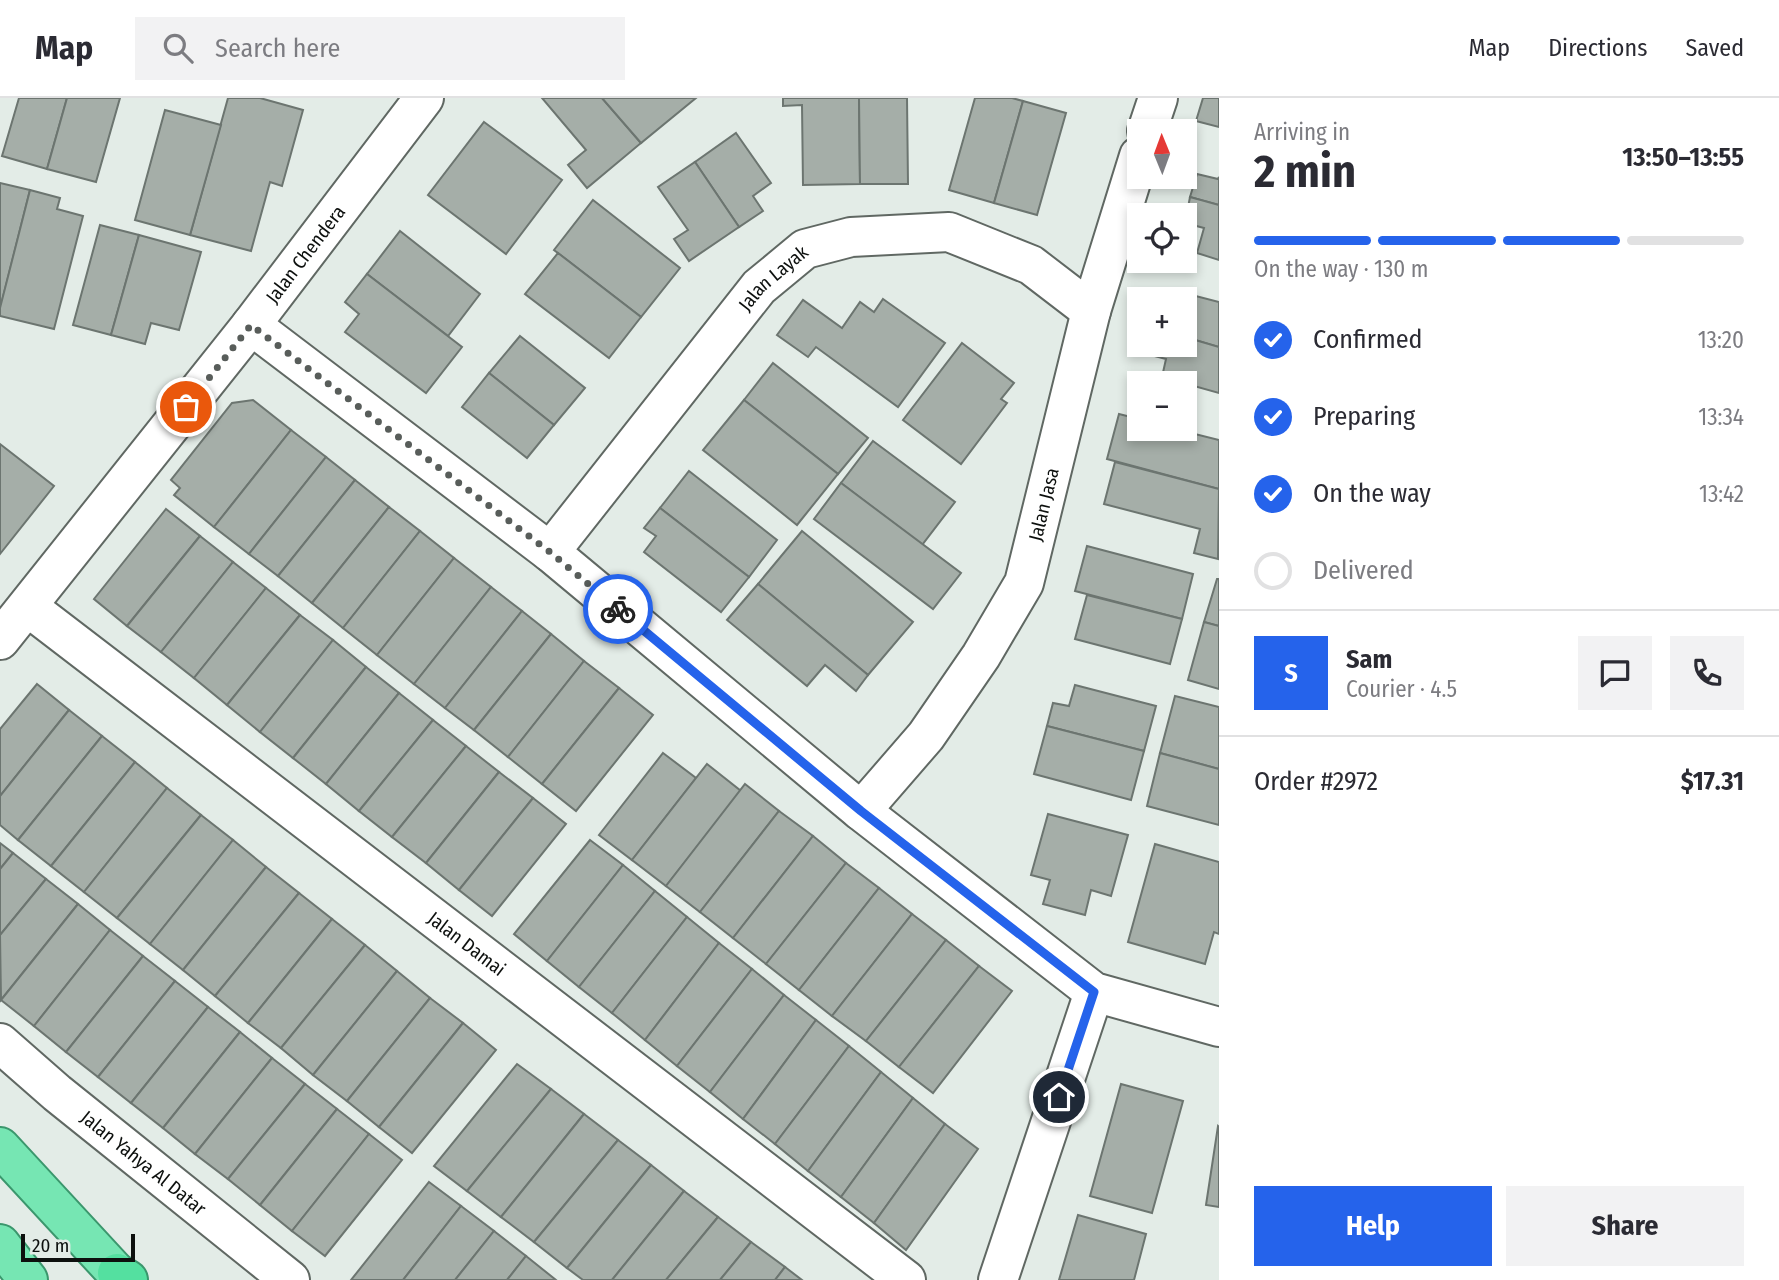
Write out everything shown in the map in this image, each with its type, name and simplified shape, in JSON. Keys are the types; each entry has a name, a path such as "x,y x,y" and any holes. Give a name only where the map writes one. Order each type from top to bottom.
{"highway":[{"path":"0,1147 123,1278"},
{"path":"0,1244 28,1280"}],"street":[{"name":"Jalan Chendera","path":"0,640 251,325 424,98"},
{"path":"1151,119 1157,98"},
{"name":"Jalan Jasa","path":"861,811 926,736 981,656 1024,583 1091,311 1129,189"},
{"name":"Jalan Layak","path":"550,552 759,287 805,249 851,237 949,232 1031,265 1091,311"},
{"path":"251,325 550,552 861,811 1094,992 1219,1027"},
{"name":"Jalan Damai","path":"28,607 906,1280"},
{"path":"998,1280 1094,992"},
{"name":"Jalan Yahya Al Datar","path":"0,1043 57,1093 290,1280"}],"building":[{"path":"19,98 67,98 47,169 2,156"},
{"path":"67,98 120,98 96,182 47,169"},
{"path":"228,98 260,98 303,110 282,186 270,182 251,251 190,235"},
{"path":"542,98 602,98 641,143 587,188 568,165 586,150"},
{"path":"602,98 696,98 641,143"},
{"path":"783,98 859,98 860,184 803,185 802,105 783,106"},
{"path":"859,98 907,98 908,184 860,184"},
{"path":"975,98 1012,98 1023,101 994,203 949,190"},
{"path":"1203,98 1219,98 1219,127 1197,119"},
{"path":"1023,101 1066,113 1037,215 994,203"},
{"path":"165,110 221,125 190,235 135,220"},
{"path":"484,122 562,180 506,254 428,195"},
{"path":"736,133 771,183 753,196 763,211 739,227 695,162"},
{"path":"695,162 739,227 689,261 674,239 688,230 658,187"},
{"path":"1197,174 1218,179 1219,177 1219,205 1190,197 1192,189 1197,189"},
{"path":"0,183 30,190 1,305 0,304"},
{"path":"30,190 60,198 57,209 83,216 54,329 0,316"},
{"path":"1190,197 1219,205 1219,260 1197,253 1204,228 1197,226 1197,203 1189,203"},
{"path":"593,200 680,268 641,317 554,250"},
{"path":"100,225 139,235 111,335 73,325"},
{"path":"400,231 480,294 448,336 367,274"},
{"path":"139,235 201,252 179,330 151,323 145,344 111,335"},
{"path":"558,253 641,317 609,358 525,294"},
{"path":"367,274 462,347 426,393 345,332 359,314 345,302"},
{"path":"1197,296 1219,302 1219,347 1197,341"},
{"path":"883,299 945,343 898,407 816,347 808,357 777,335 803,300 842,328 860,302 874,312"},
{"path":"520,336 585,388 554,425 489,373"},
{"path":"1197,341 1219,347 1219,393 1197,387 1197,371 1163,371 1166,359 1158,357 1197,357"},
{"path":"962,343 1014,383 1001,399 1007,403 961,464 903,420"},
{"path":"773,363 868,438 838,474 744,400"},
{"path":"489,373 554,425 527,458 462,407"},
{"path":"253,400 291,430 214,527 174,495 180,488 171,480 232,403"},
{"path":"744,400 838,474 797,525 703,450"},
{"path":"1119,414 1127,416 1127,441 1197,441 1197,434 1219,440 1219,489 1107,459"},
{"path":"291,430 326,457 249,554 214,527"},
{"path":"873,441 955,502 922,545 841,483"},
{"path":"0,444 54,486 0,554"},
{"path":"326,457 355,480 278,576 249,554"},
{"path":"1115,462 1219,489 1218,559 1194,553 1200,529 1104,504"},
{"path":"689,471 777,540 749,577 660,508"},
{"path":"355,480 389,507 312,603 278,576"},
{"path":"841,483 961,573 933,609 814,519"},
{"path":"389,507 420,531 343,628 312,603"},
{"path":"660,508 749,577 721,612 644,552 656,536 644,528"},
{"path":"166,509 200,536 127,626 94,599"},
{"path":"420,531 454,558 377,655 343,628"},
{"path":"802,531 913,622 868,675 758,584"},
{"path":"200,536 233,562 161,652 127,626"},
{"path":"1087,546 1193,574 1182,619 1075,591"},
{"path":"454,558 491,587 414,684 377,655"},
{"path":"233,562 266,588 194,678 161,652"},
{"path":"1219,579 1219,626 1204,622"},
{"path":"758,584 868,675 856,691 825,665 807,686 727,620"},
{"path":"491,587 522,611 445,708 414,684"},
{"path":"266,588 300,615 227,705 194,678"},
{"path":"1087,595 1182,619 1170,664 1075,639"},
{"path":"522,611 551,634 474,730 445,708"},
{"path":"300,615 333,640 260,732 227,705"},
{"path":"1204,622 1219,626 1219,689 1188,680"},
{"path":"551,634 584,661 508,757 474,730"},
{"path":"333,640 366,667 293,758 260,732"},
{"path":"584,661 619,688 542,784 508,757"},
{"path":"366,667 399,693 326,784 293,758"},
{"path":"37,684 69,710 0,796 0,729"},
{"path":"1075,685 1156,706 1144,751 1047,726 1053,703 1069,706"},
{"path":"619,688 653,715 576,811 542,784"},
{"path":"399,693 433,720 359,811 326,784"},
{"path":"1175,696 1219,707 1219,769 1160,753"},
{"path":"69,710 102,736 18,840 0,825 0,796"},
{"path":"433,720 466,746 392,837 359,811"},
{"path":"1047,726 1144,751 1131,800 1034,774"},
{"path":"102,736 135,762 51,866 18,840"},
{"path":"466,746 499,772 426,863 392,837"},
{"path":"663,753 696,778 632,860 599,835"},
{"path":"1160,753 1219,769 1219,825 1147,806"},
{"path":"135,762 167,788 84,892 51,866"},
{"path":"707,764 741,791 666,886 632,860"},
{"path":"499,772 533,798 459,890 426,863"},
{"path":"745,784 779,811 700,912 666,886"},
{"path":"167,788 201,815 117,918 84,892"},
{"path":"533,798 566,824 492,916 459,890"},
{"path":"779,811 813,836 733,938 700,912"},
{"path":"1048,814 1128,835 1111,896 1091,890 1085,915 1043,904 1050,880 1031,875"},
{"path":"201,815 233,840 150,944 117,918"},
{"path":"813,836 846,863 766,964 733,938"},
{"path":"233,840 266,867 183,970 150,944"},
{"path":"590,840 623,865 547,961 514,934"},
{"path":"0,843 13,853 0,869"},
{"path":"1155,844 1219,862 1219,934 1214,932 1205,964 1128,942"},
{"path":"13,853 46,879 0,935 0,869"},
{"path":"846,863 879,888 799,990 766,964"},
{"path":"623,865 655,891 579,987 547,961"},
{"path":"266,867 299,893 215,996 183,970"},
{"path":"46,879 78,904 1,1000 0,935"},
{"path":"879,888 912,914 832,1016 799,990"},
{"path":"655,891 687,917 612,1013 579,987"},
{"path":"299,893 332,919 248,1023 215,996"},
{"path":"78,904 110,930 34,1026 1,1000"},
{"path":"912,914 946,940 866,1041 832,1016"},
{"path":"687,917 719,943 645,1040 612,1013"},
{"path":"332,919 365,945 281,1048 248,1023"},
{"path":"110,930 143,956 66,1052 34,1026"},
{"path":"946,940 979,966 899,1067 866,1041"},
{"path":"719,943 752,969 677,1066 645,1040"},
{"path":"365,945 397,971 313,1075 281,1048"},
{"path":"143,956 175,981 98,1077 66,1052"},
{"path":"979,966 1012,991 933,1093 899,1067"},
{"path":"752,969 784,995 710,1092 677,1066"},
{"path":"397,971 430,998 347,1101 313,1075"},
{"path":"175,981 208,1007 131,1103 98,1077"},
{"path":"784,995 816,1020 743,1119 710,1092"},
{"path":"430,998 463,1023 379,1127 347,1101"},
{"path":"208,1007 240,1032 163,1128 131,1103"},
{"path":"816,1020 849,1046 775,1144 743,1119"},
{"path":"463,1023 496,1050 412,1153 379,1127"},
{"path":"240,1032 272,1058 195,1154 163,1128"},
{"path":"849,1046 881,1072 808,1171 775,1144"},
{"path":"272,1058 305,1084 228,1179 195,1154"},
{"path":"517,1064 551,1089 467,1191 434,1166"},
{"path":"881,1072 913,1098 841,1197 808,1171"},
{"path":"305,1084 337,1109 260,1205 228,1179"},
{"path":"1121,1084 1183,1101 1152,1213 1090,1196"},
{"path":"551,1089 584,1114 501,1217 467,1191"},
{"path":"913,1098 945,1124 874,1223 841,1197"},
{"path":"337,1109 369,1134 292,1231 260,1205"},
{"path":"584,1114 618,1140 534,1242 501,1217"},
{"path":"945,1124 978,1149 906,1250 874,1223"},
{"path":"1219,1127 1219,1207 1206,1205"},
{"path":"369,1134 402,1160 325,1256 292,1231"},
{"path":"618,1140 651,1165 567,1268 534,1242"},
{"path":"651,1165 684,1191 612,1280 583,1280 567,1268"},
{"path":"429,1182 461,1206 403,1280 351,1280"},
{"path":"684,1191 718,1217 666,1280 612,1280"},
{"path":"461,1206 494,1231 455,1280 403,1280"},
{"path":"1078,1215 1146,1234 1134,1280 1059,1280"},
{"path":"718,1217 751,1242 720,1280 666,1280"},
{"path":"494,1231 526,1256 507,1280 455,1280"},
{"path":"751,1242 785,1267 775,1280 720,1280"},
{"path":"526,1256 556,1280 507,1280"},
{"path":"785,1267 802,1280 775,1280"}],"way so far":[{"path":"186,407 251,325 550,552 618,609"}],"route":[{"path":"618,609 861,811 1094,992 1059,1097"}]}
